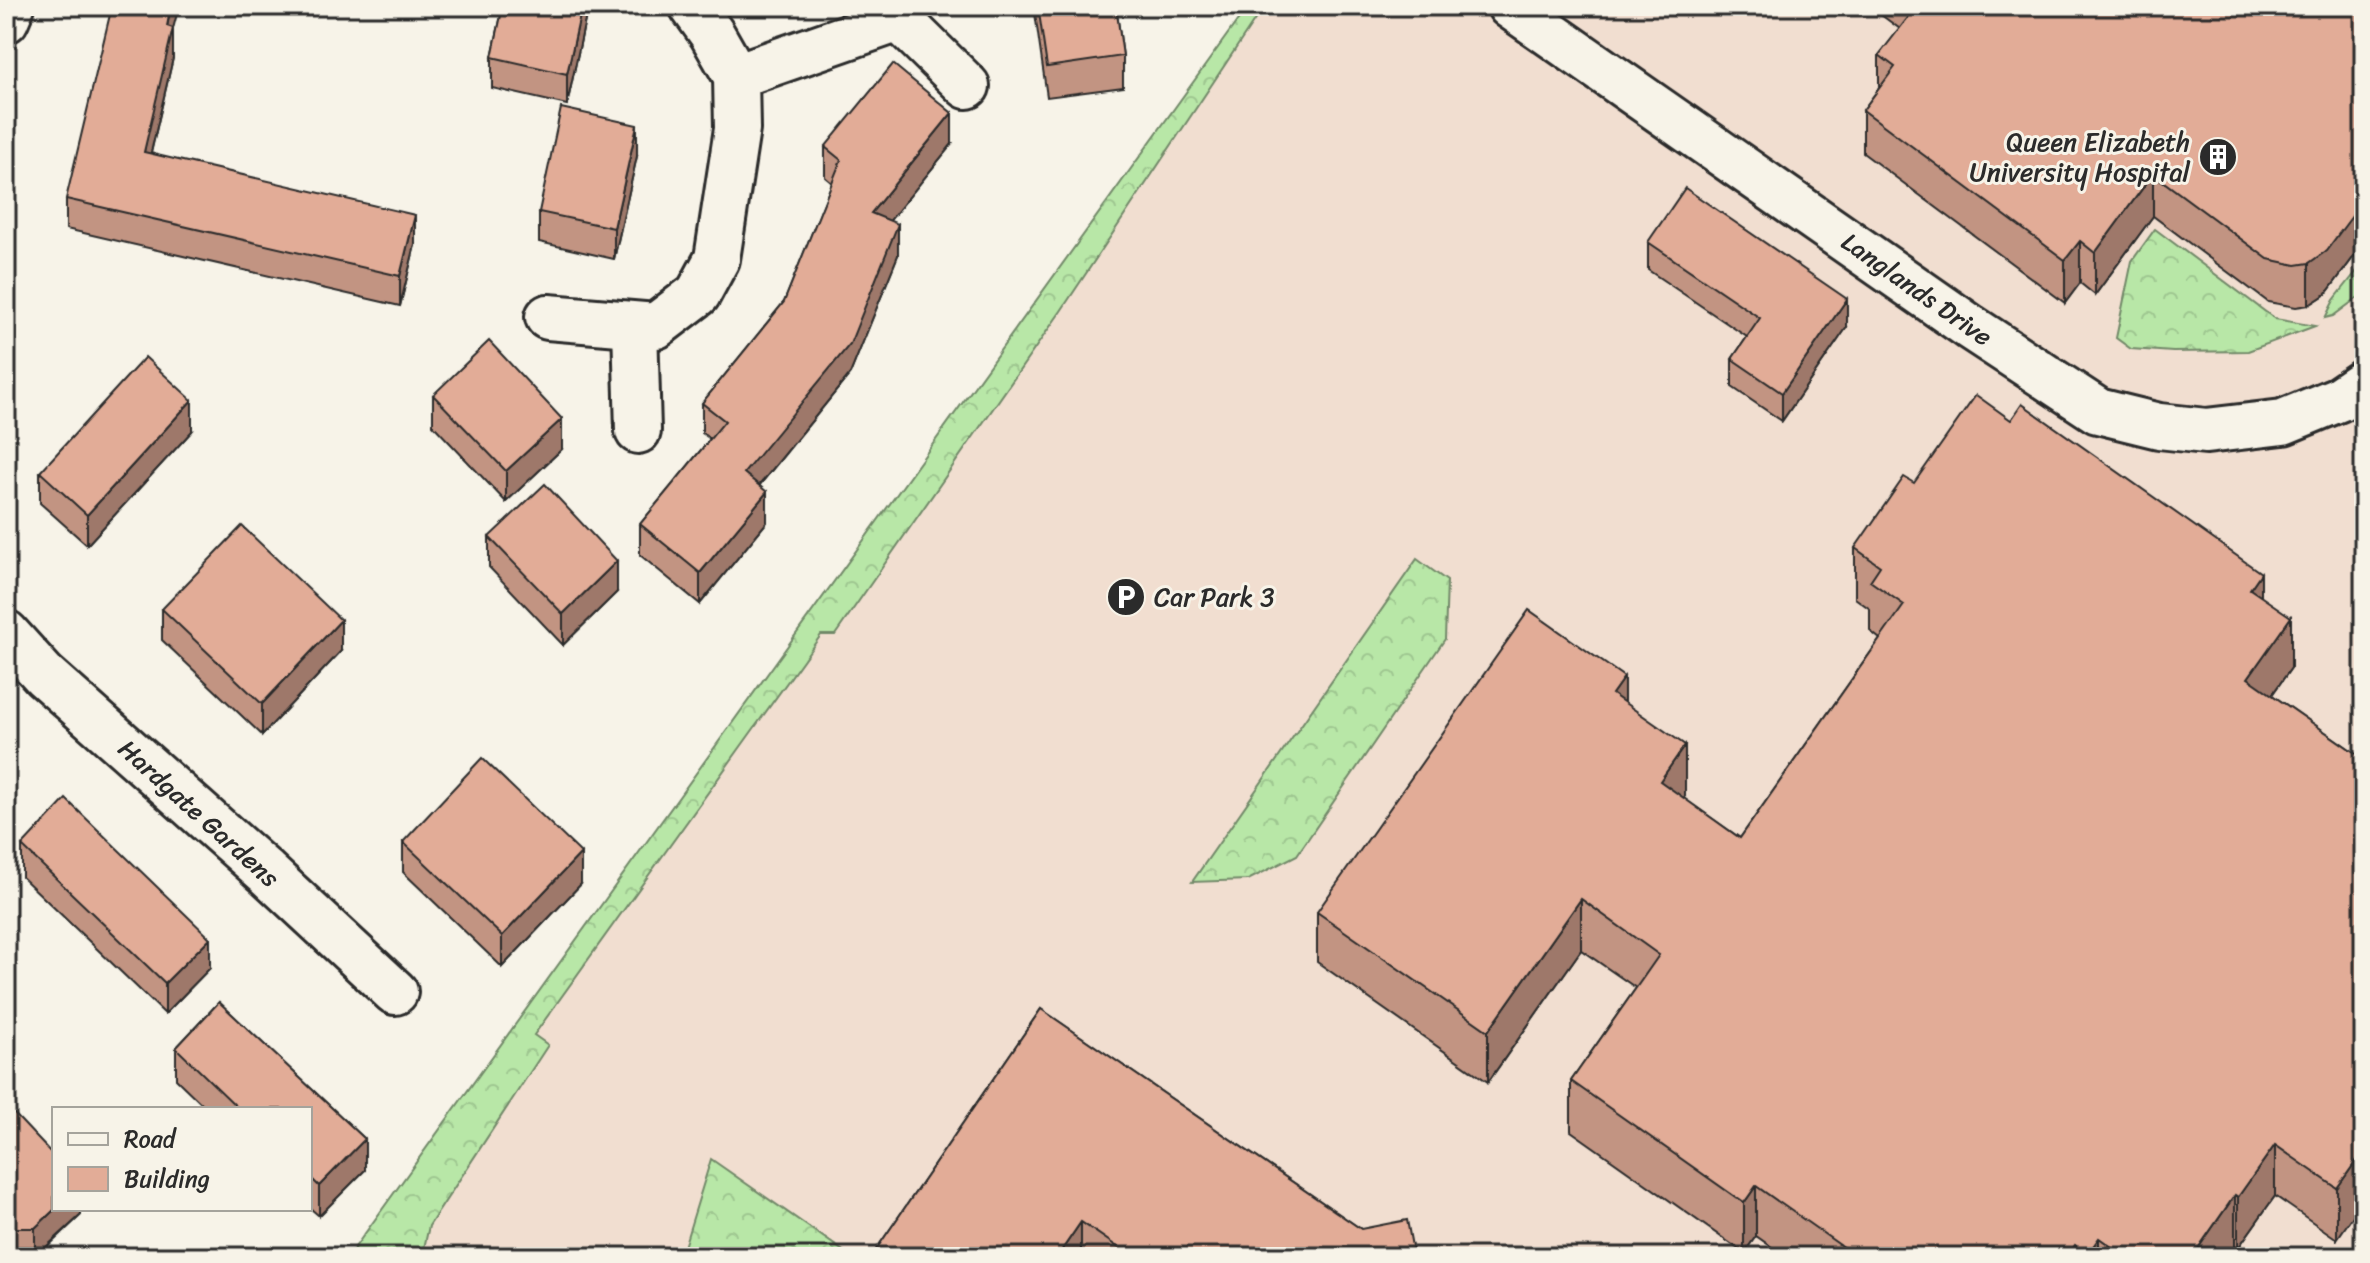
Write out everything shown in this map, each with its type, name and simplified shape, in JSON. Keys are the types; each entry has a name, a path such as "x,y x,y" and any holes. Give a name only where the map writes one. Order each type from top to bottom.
{"street":[{"path":"6,20 12,6"},
{"path":"548,317 656,326 698,294 717,259 737,129 736,76 692,6"},
{"name":"Langlands Drive","path":"1510,6 1970,327 2098,411 2159,426 2206,431 2283,422 2339,399 2364,382"},
{"path":"736,76 901,13 967,86"},
{"path":"635,326 638,431"},
{"name":"Hardgate Gardens","path":"6,633 44,675 266,872 395,992"}],"shaded area":[{"path":"1248,6 2364,6 2364,1257 348,1257"}],"green space":[{"path":"1248,6 1264,6 1061,311 835,635 821,635 534,1035 548,1045 429,1226 422,1257 348,1257"},
{"path":"2155,229 2275,319 2315,326 2248,351 2131,349 2116,338 2132,261"},
{"path":"2364,262 2364,293 2333,316 2325,318 2334,300"},
{"path":"1417,559 1447,581 1445,639 1297,855 1248,880 1192,882"},
{"path":"711,1159 846,1253 842,1257 681,1257"}],"building":[{"path":"112,6 171,6 167,26 173,28 144,152 415,215 400,276 66,199"},
{"path":"503,6 582,6 567,74 492,57"},
{"path":"1038,6 1116,6 1123,56 1047,67"},
{"name":"Queen Elizabeth University Hospital","path":"1917,6 2364,6 2364,200 2326,251 2309,263 2296,265 2268,259 2153,174 2095,253 2080,241 2065,260 1863,110 1895,67 1879,55"},
{"path":"893,64 952,113 871,213 898,224 850,344 744,473 767,492 700,573 640,524 725,421 702,403 784,302 841,160 825,147"},
{"path":"561,108 637,125 614,228 539,212"},
{"path":"1685,188 1847,299 1782,393 1732,359 1760,318 1648,242"},
{"path":"489,341 562,419 506,471 433,395"},
{"path":"145,357 192,400 87,515 40,472"},
{"path":"1976,395 2011,420 2022,404 2261,573 2250,589 2291,617 2248,678 2364,759 2364,1150 2337,1188 2275,1145 2192,1257 2126,1257 2099,1238 2087,1255 2075,1245 2067,1257 1857,1257 1756,1186 1744,1203 1571,1081 1659,955 1581,899 1488,1031 1317,912 1529,610 1624,677 1612,694 1685,745 1660,781 1740,838 1904,605 1870,581 1880,566 1855,548 1904,477 1914,483"},
{"path":"545,484 617,561 563,614 489,537"},
{"path":"242,526 341,620 262,704 162,609"},
{"path":"482,758 581,853 502,936 403,842"},
{"path":"66,799 210,938 165,983 22,846"},
{"path":"219,1002 365,1139 319,1186 312,1179 312,1107 237,1107 176,1048"},
{"path":"1041,1009 1361,1229 1407,1220 1414,1257 1132,1257 1081,1222 1057,1257 871,1257"},
{"path":"6,1105 52,1154 53,1211 35,1228 16,1228 6,1217"},
{"path":"149,1251 150,1257 120,1257"}],"place":[{"name":"Queen Elizabeth University Hospital","path":"2218,157"},
{"name":"Car Park 3","path":"1126,597"}]}
